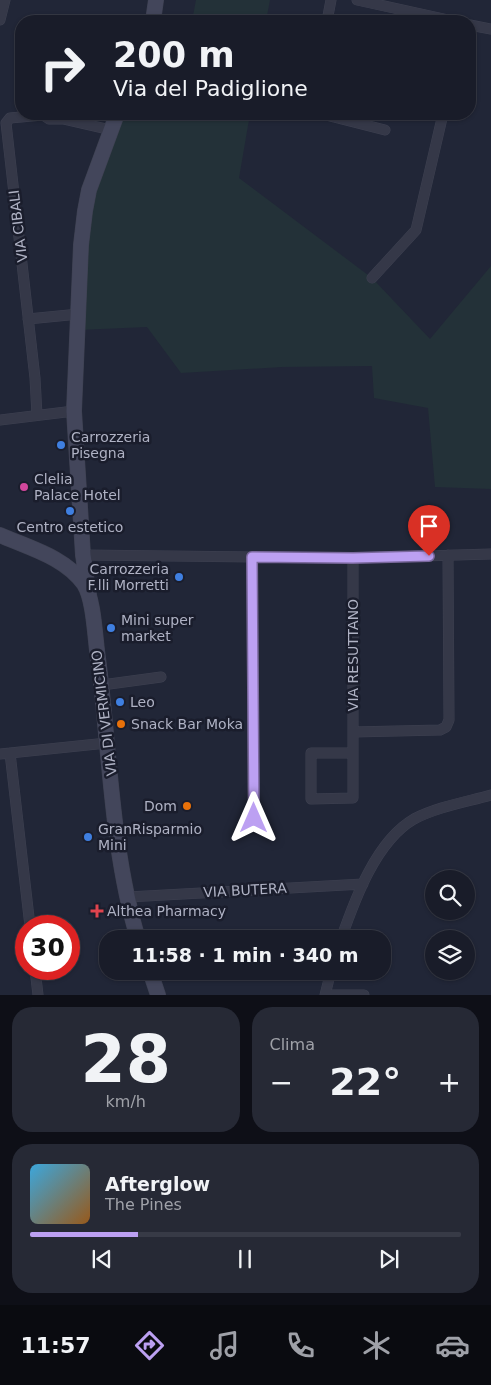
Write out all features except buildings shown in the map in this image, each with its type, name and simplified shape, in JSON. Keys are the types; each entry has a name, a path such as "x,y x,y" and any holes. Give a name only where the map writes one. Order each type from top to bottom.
{"street":[{"path":"0,20 5,0"},
{"path":"154,15 156,0"},
{"path":"328,15 332,0"},
{"path":"357,0 426,15"},
{"path":"476,26 491,29"},
{"name":"VIA CIBALI","path":"15,118 10,118 6,123 35,378 37,415"},
{"name":"VIA CIBALI","path":"67,120 111,130"},
{"path":"89,596 83,555 74,411 82,237 86,205 93,176 115,120"},
{"path":"346,120 385,130"},
{"path":"372,278 416,230 442,120"},
{"path":"28,318 79,314"},
{"path":"0,420 74,411"},
{"name":"VIA DI VERMICINO","path":"0,535 52,558 72,571 83,583 89,596 102,686 117,831 136,930"},
{"path":"52,558 83,555 353,558 491,554"},
{"path":"72,571 74,560 83,555"},
{"path":"353,732 440,730 448,724 448,555"},
{"path":"252,557 254,818"},
{"name":"VIA RESUTTANO","path":"353,558 353,732 353,753 353,798 311,798 311,753 353,753"},
{"path":"102,686 161,677"},
{"path":"28,915 5,754 108,743"},
{"path":"345,930 363,884 387,844 409,823 428,813 491,795"},
{"name":"VIA BUTERA","path":"128,896 363,884"},
{"path":"36,980 38,995"},
{"path":"153,980 158,995"},
{"path":"329,980 325,995 364,995"}],"shaded area":[{"path":"196,0 270,0 267,15 193,15"},
{"path":"115,120 249,120 239,178 372,278 430,339 491,266 491,489 435,487 428,408 374,398 372,366 282,367 181,373 147,327 78,330 81,245"}],"place":[{"name":"Carrozzeria Pisegna","path":"61,445"},
{"name":"Clelia Palace Hotel","path":"24,487"},
{"name":"Centro estetico","path":"70,511"},
{"name":"Carrozzeria F.lli Morretti","path":"179,577"},
{"name":"Mini super market","path":"111,628"},
{"name":"Leo","path":"120,702"},
{"name":"Snack Bar Moka","path":"121,724"},
{"name":"Dom","path":"187,806"},
{"name":"GranRisparmio Mini","path":"88,837"},
{"name":"Althea Pharmacy","path":"97,911"}],"route":[{"path":"254,818 252,557 353,558 429,556"}]}
